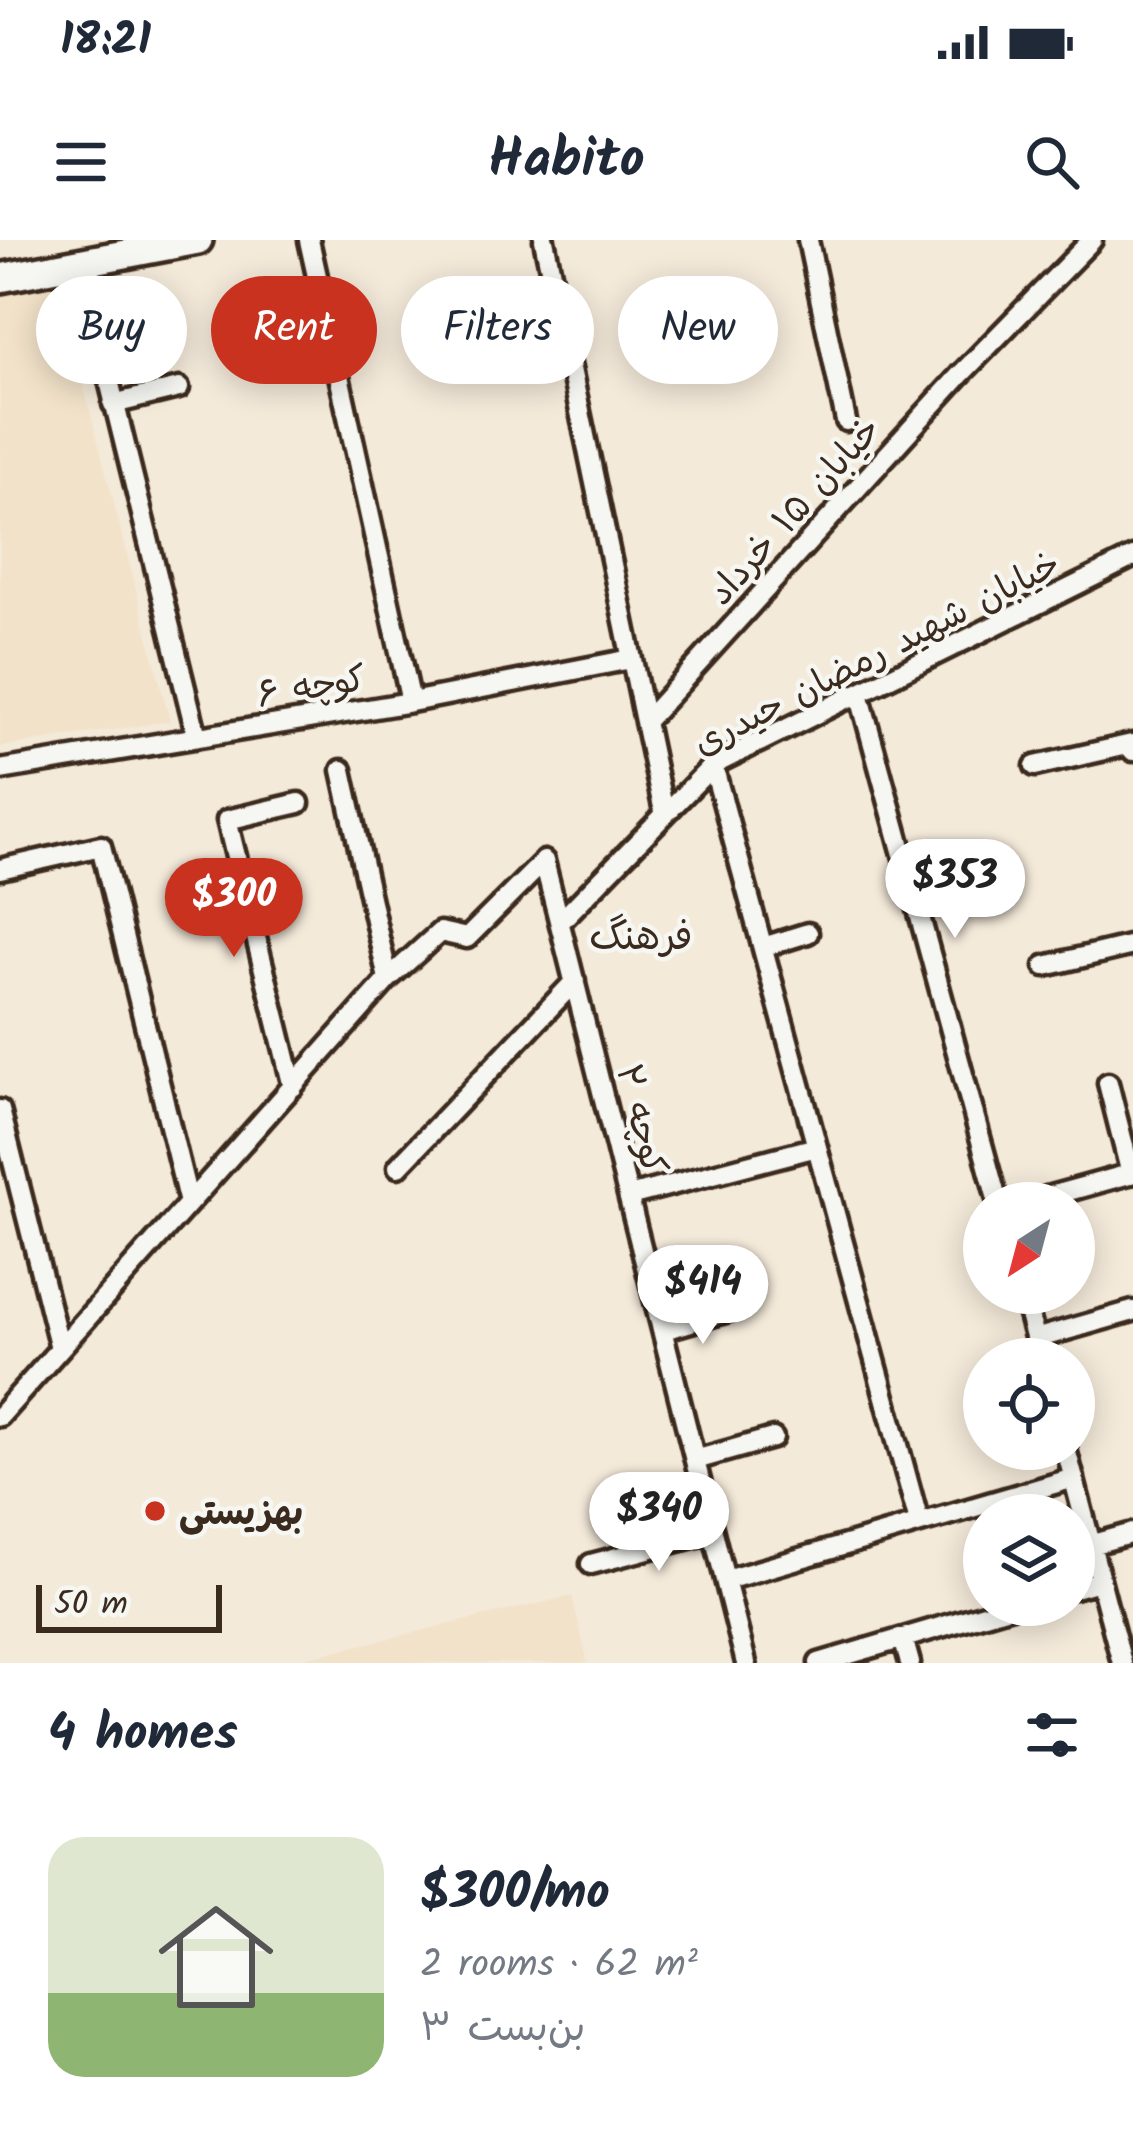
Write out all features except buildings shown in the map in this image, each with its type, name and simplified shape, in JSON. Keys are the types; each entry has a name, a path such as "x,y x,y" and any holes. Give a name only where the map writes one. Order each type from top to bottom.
{"street":[{"path":"0,278 198,240"},
{"path":"309,240 411,702"},
{"path":"544,240 664,812"},
{"path":"808,240 846,421"},
{"name":"خیابان ۱۵ خرداد","path":"645,722 960,375 1092,240"},
{"path":"80,263 197,737"},
{"path":"113,404 178,388"},
{"name":"خیابان شهید رمضان حیدری","path":"560,922 713,765 1133,557"},
{"name":"کوچه ۶","path":"0,770 411,702 631,659"},
{"path":"860,693 992,1182"},
{"path":"1035,766 1132,744 1133,751"},
{"path":"713,765 920,1522"},
{"path":"0,1416 388,979 343,770"},
{"path":"293,1087 227,820 299,803"},
{"path":"0,869 101,846 189,1204"},
{"name":"کوچه ۲","path":"388,979 440,932 467,938 544,861 746,1663"},
{"path":"763,947 808,933"},
{"path":"1046,965 1133,945"},
{"path":"398,1167 574,981"},
{"path":"1095,1184 1132,1174 1108,1083"},
{"path":"0,1110 60,1348"},
{"path":"628,1196 817,1148"},
{"path":"662,1330 729,1311"},
{"path":"1038,1338 1133,1311"},
{"path":"695,1460 773,1438"},
{"path":"1072,1470 1077,1494"},
{"path":"725,1580 1074,1478"},
{"path":"591,1564 712,1532"},
{"path":"1095,1544 1133,1533"},
{"path":"1095,1571 1123,1621 1123,1663"},
{"path":"818,1663 963,1620"},
{"path":"902,1638 910,1663"}],"shaded area":[{"path":"36,288 36,384 83,384 170,721 0,747 0,296"},
{"path":"572,1596 588,1663 283,1663"}],"place":[{"name":"بهزیستی","path":"155,1511"}],"district":[{"name":"فرهنگ","path":"641,935"}]}
